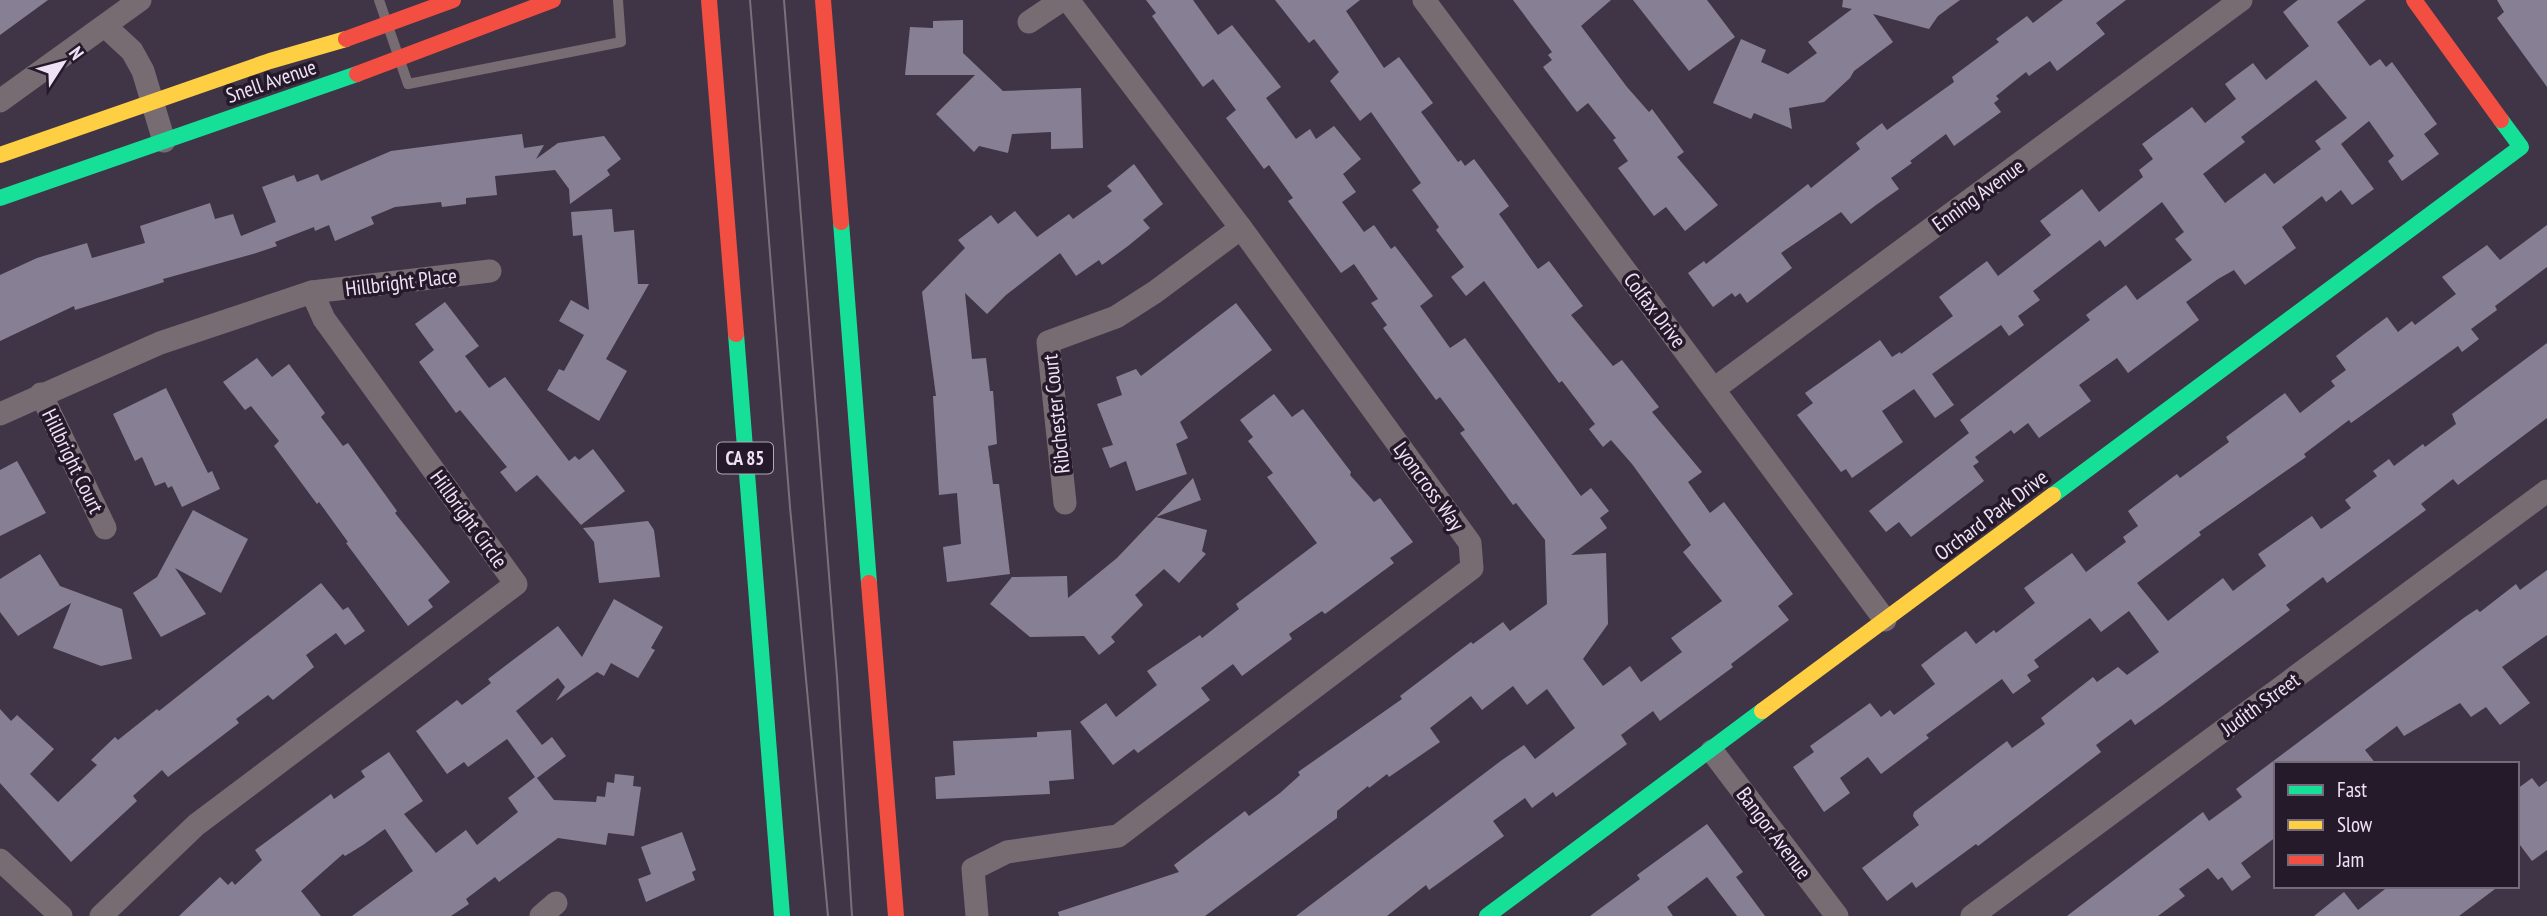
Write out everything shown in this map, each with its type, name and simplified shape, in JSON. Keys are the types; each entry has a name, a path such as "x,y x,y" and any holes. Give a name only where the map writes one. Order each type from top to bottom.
{"main road":[{"name":"Snell Avenue","path":"0,155 270,61 346,39 453,0"},
{"name":"Snell Avenue","path":"0,198 357,74 553,0"},
{"name":"CA 85","path":"709,0 782,916"},
{"path":"823,0 896,916"},
{"name":"Orchard Park Drive","path":"1487,916 2521,147 2414,0"}],"street":[{"path":"0,101 140,0"},
{"path":"1029,22 1062,0"},
{"name":"Lyoncross Way","path":"977,916 973,869 1007,852 1118,836 1472,568 1470,543 1241,228 1068,0"},
{"name":"Colfax Drive","path":"1424,0 1885,620"},
{"name":"Enning Avenue","path":"1714,389 2241,0"},
{"path":"106,26 132,51 143,71 164,141"},
{"name":"Ribchester Court","path":"1065,503 1048,342 1116,317 1155,292 1241,228"},
{"name":"Hillbright Place","path":"312,292 490,271"},
{"path":"0,414 160,343 312,292"},
{"name":"Hillbright Circle","path":"102,916 196,825 516,584 324,318 312,292"},
{"name":"Hillbright Court","path":"41,394 105,528"},
{"name":"Judith Street","path":"1972,916 2547,491"},
{"name":"Bangor Avenue","path":"1712,751 1836,916"},
{"path":"0,860 61,916"}],"lane":[{"path":"379,0 408,85 621,42 618,0"}],"building":[{"path":"0,0 48,0 0,35"},
{"path":"1146,0 1193,0 1218,35 1232,25 1281,87 1266,98 1296,139 1310,129 1316,139 1334,126 1361,159 1343,174 1356,192 1342,202 1364,232 1374,225 1391,249 1395,246 1433,296 1420,306 1450,348 1465,338 1581,496 1591,488 1609,511 1600,518 1607,528 1571,555 1606,553 1608,624 1583,659 1603,686 1630,666 1641,682 1682,652 1671,638 1722,601 1683,552 1691,545 1632,464 1611,440 1603,447 1589,429 1595,424 1562,381 1559,383 1484,281 1466,296 1451,277 1464,267 1436,230 1439,227 1412,190 1421,183 1371,112 1360,121 1330,81 1339,72 1314,39 1309,43 1275,0 1360,0 1346,11 1384,68 1399,57 1433,103 1421,112 1458,162 1461,160 1465,166 1474,159 1509,206 1499,214 1538,269 1549,261 1583,306 1571,315 1613,366 1622,360 1659,407 1652,412 1702,472 1688,482 1710,513 1724,502 1793,594 1778,606 1789,620 1731,664 1733,667 1660,721 1653,711 1621,735 1627,744 1556,797 1553,792 1532,808 1525,798 1493,821 1504,836 1429,890 1426,885 1387,916 1296,916 1524,745 1535,759 1575,728 1547,689 1527,705 1513,686 1482,710 1471,696 1430,728 1440,742 1389,777 1387,774 1369,788 1368,786 1337,811 1337,818 1205,916 1059,916 1058,912 1179,872 1174,865 1245,811 1249,816 1280,793 1300,775 1298,772 1402,699 1400,696 1471,642 1473,644 1503,622 1510,631 1547,604 1545,540 1516,503 1513,505 1460,433 1465,430 1440,397 1436,400 1383,328 1387,325 1371,303 1378,299 1354,264 1341,273 1288,201 1293,198 1269,165 1264,169 1226,118 1236,110 1213,79 1203,87 1152,16 1156,13"},
{"path":"1513,0 1611,0 1581,26 1627,87 1649,112 1652,109 1684,152 1677,157 1718,205 1685,231 1666,207 1654,216 1618,168 1628,161 1613,140 1616,138 1588,103 1577,112 1543,67 1552,60 1548,55 1552,52"},
{"path":"1633,0 1707,0 1735,37 1689,71"},
{"path":"1843,0 1960,0 1938,16 1929,29 1873,14 1893,42 1854,71 1824,102 1789,108 1792,129 1754,113 1751,119 1713,103 1741,39 1766,50 1761,62 1788,74 1817,53 1808,42 1852,9 1842,7"},
{"path":"2063,0 2126,0 2096,23 2105,34 2057,71 2050,61 2029,76 2026,72 1996,96 1999,99 1994,103 2001,112 1954,146 1946,134 1910,161 1912,163 1891,178 1899,189 1851,224 1841,212 1781,253 1792,268 1747,303 1740,293 1735,297 1732,293 1713,307 1688,273 1704,261 1706,264 1808,184 1811,188 1860,149 1856,143 1882,123 1887,130 1954,82 1952,77 1999,42 1996,39 2027,16 2033,23"},
{"path":"2298,0 2366,0 2337,22 2370,66 2380,59 2386,67 2392,62 2437,124 2424,134 2439,154 2402,181 2388,161 2394,156 2369,121 2341,144 2374,189 2352,205 2341,190 2326,202 2322,196 2282,227 2296,248 2245,285 2234,270 2218,279 2186,302 2199,320 2128,373 2117,358 2079,385 2091,401 2039,438 2028,423 2014,434 2011,430 1975,457 1979,462 1973,466 1984,481 1911,537 1899,522 1886,532 1869,511 1969,433 1960,420 2090,320 2086,315 2126,285 2137,300 2192,260 2175,239 2184,232 2162,202 2105,247 2100,240 2033,291 2040,300 2018,316 2024,325 2009,336 2001,325 1932,374 1954,405 1935,418 1914,389 1882,411 1903,442 1852,478 1846,469 1841,472 1797,415 1813,403 1805,393 1880,340 1892,357 1900,352 1901,354 1953,316 1939,297 1987,261 1998,276 2051,235 2040,221 2082,189 2099,212 2143,177 2139,170 2153,159 2142,144 2192,107 2205,123 2236,99 2225,84 2253,63 2266,80 2309,46 2283,12","holes":["2316,80 2347,118 2315,141 2321,149 2274,184 2265,173 2225,203 2203,174 2245,142 2241,137"]},
{"path":"2497,0 2547,0 2547,87 2497,18 2504,12"},
{"path":"963,20 963,53 1003,91 1081,88 1083,148 1051,149 1051,132 1012,134 1008,153 979,146 974,152 936,114 975,75 905,75 910,27 933,28 933,21"},
{"path":"522,134 524,148 544,145 536,159 558,143 604,136 621,159 607,170 610,175 570,204 569,189 555,170 495,176 497,195 466,198 466,204 442,207 441,202 395,207 371,217 374,224 335,241 329,225 315,231 314,227 275,242 277,246 253,254 163,279 164,282 75,310 74,306 0,341 0,275 37,258 87,243 92,258 145,243 140,226 210,203 215,219 233,214 241,236 276,222 262,187 294,175 297,182 318,174 321,181 391,151"},
{"path":"1134,164 1163,204 1143,220 1150,228 1128,246 1102,265 1099,260 1076,276 1060,253 1006,295 987,314 965,293 972,359 986,358 990,391 993,391 997,444 988,446 993,484 999,484 1010,574 947,582 943,547 961,544 957,493 939,495 933,396 936,396 922,292 965,248 958,240 991,215 998,224 1015,211 1037,237 1069,214 1073,219 1112,191 1107,186"},
{"path":"612,209 614,232 634,230 638,284 649,284 606,359 627,371 599,421 547,390 559,369 564,371 584,335 559,321 571,300 589,310 582,235 573,236 571,212"},
{"path":"2547,225 2547,267 2495,306 2497,310 2471,329 2479,339 2462,352 2458,346 2351,423 2349,420 2304,454 2306,457 2199,532 2201,535 2137,583 2168,621 2223,578 2233,591 2266,566 2258,554 2312,516 2321,529 2351,508 2345,500 2377,476 2373,471 2389,459 2394,466 2423,444 2425,447 2456,424 2452,414 2547,343 2547,418 2458,485 2453,479 2421,504 2426,510 2327,583 2323,577 2286,605 2290,610 2163,705 2135,725 2131,719 2096,745 2101,752 1978,846 1976,844 1916,888 1912,882 1887,901 1862,868 1919,825 1913,816 1914,812 2007,741 2012,748 2045,724 2041,718 2093,677 2097,682 2118,667 2127,675 2159,652 2129,611 2101,632 2090,618 2034,660 2039,667 2027,675 2031,681 2013,694 2002,679 1926,735 1929,738 1881,774 1868,757 1840,778 1850,793 1824,812 1793,767 1814,752 1810,746 1870,703 1881,717 1890,710 1894,715 1935,684 1921,665 1947,645 1966,631 1976,644 1994,630 1996,633 2035,603 2024,588 2072,553 2086,572 2126,542 2123,537 2138,526 2128,511 2177,474 2180,478 2229,442 2226,437 2285,393 2300,413 2335,386 2331,381 2346,370 2336,356 2363,335 2387,317 2398,332 2412,321 2415,325 2456,294 2442,277 2487,245 2500,260"},
{"path":"445,302 479,346 465,356 489,388 505,377 569,461 575,456 579,460 593,449 625,491 581,525 537,475 516,492 500,472 507,467 460,410 456,413 419,362 434,350 415,324"},
{"path":"1236,303 1272,350 1180,422 1188,438 1176,444 1187,474 1136,491 1126,461 1110,468 1102,448 1113,445 1097,404 1122,395 1116,377 1136,369 1141,376"},
{"path":"257,358 272,377 289,364 325,413 321,417 343,446 348,443 397,511 395,513 450,582 428,600 433,607 408,626 319,502 317,504 274,446 279,441 251,406 245,410 223,382"},
{"path":"166,388 208,473 212,471 220,489 182,507 172,486 168,488 165,482 155,486 142,457 135,461 113,414"},
{"path":"1274,394 1292,417 1303,409 1351,472 1350,475 1374,502 1380,498 1413,542 1390,558 1394,563 1325,614 1322,611 1289,634 1292,639 1242,676 1233,664 1201,688 1210,700 1138,753 1134,749 1113,765 1080,722 1106,703 1116,717 1157,685 1147,671 1200,635 1202,638 1239,609 1236,604 1317,543 1267,477 1273,473 1248,441 1253,437 1240,420"},
{"path":"17,461 46,513 0,536 0,470"},
{"path":"1193,478 1201,500 1156,517"},
{"path":"193,510 248,539 221,593 175,568 206,614 161,637 133,593 157,577"},
{"path":"1156,517 1207,530 1202,551 1206,554 1179,583 1164,569 1135,595 1143,605 1111,637 1115,642 1099,655 1084,636 1030,637 990,604 1012,577 1067,576 1068,598 1117,558"},
{"path":"648,521 654,530 660,577 599,583 594,542 583,528"},
{"path":"40,554 60,586 122,609 132,659 101,666 53,648 71,603 18,636 0,612 0,579"},
{"path":"2547,570 2547,635 2502,667 2530,703 2500,725 2486,707 2471,717 2460,703 2404,736 2397,726 2365,750 2374,762 2274,762 2274,838 2241,863 2251,877 2232,891 2222,877 2218,880 2208,868 2179,889 2185,896 2158,916 2067,916 2203,812 2209,821 2242,797 2236,789 2465,617 2477,609 2480,612 2516,584 2520,590"},
{"path":"321,583 343,610 348,607 365,631 345,645 336,633 306,655 314,667 273,700 268,695 236,719 239,723 168,777 162,770 133,796 137,801 71,862 0,783 0,709 11,721 17,715 54,749 30,774 58,802 97,765 91,760 115,737 118,740 157,709 159,711"},
{"path":"614,599 663,627 651,648 655,650 638,678 611,663 604,676 597,672 556,701 565,687 558,678 516,711 542,745 552,737 566,756 537,778 554,800 596,802 597,796 605,797 607,782 614,783 615,774 634,776 633,786 641,787 634,836 608,833 606,845 558,838 499,882 495,877 466,899 469,904 451,916 352,916 413,871 385,829 345,856 343,854 301,891 321,916 179,916 220,877 228,885 232,881 235,885 262,860 255,850 331,794 334,799 365,777 361,771 389,752 423,801 404,814 436,853 466,830 477,845 518,812 508,798 535,777 507,739 468,767 464,762 447,774 416,731 457,700 462,705 491,683 488,679 558,626 582,657"},
{"path":"1071,730 1074,779 1049,781 1050,794 936,799 935,777 955,775 953,741 1037,737 1037,732"},
{"path":"2532,778 2539,787 2547,781 2547,850 2532,861 2519,844 2519,788"},
{"path":"1707,824 1743,872 1736,877 1765,916 1737,916 1707,877 1667,907 1673,916 1590,916 1640,879 1637,875"},
{"path":"682,832 696,870 692,872 695,880 646,902 638,879 651,874 641,847"},
{"path":"2386,888 2496,888 2459,916 2314,916 2344,892 2358,910"}],"tram line":[{"path":"750,0 790,507 828,916"},
{"path":"784,0 837,677 852,916"}],"traffic: fast":[{"path":"0,198 357,74"},
{"path":"2053,495 2521,147 2501,120"},
{"path":"841,222 869,583"},
{"path":"736,334 782,916"},
{"path":"1487,916 1762,711"}],"traffic: slow":[{"path":"0,155 270,61 346,39"},
{"path":"1762,711 2053,495"}],"traffic: jam":[{"path":"346,39 453,0"},
{"path":"357,74 553,0"},
{"path":"709,0 736,334"},
{"path":"823,0 841,222"},
{"path":"2414,0 2501,120"},
{"path":"869,583 896,916"}]}
